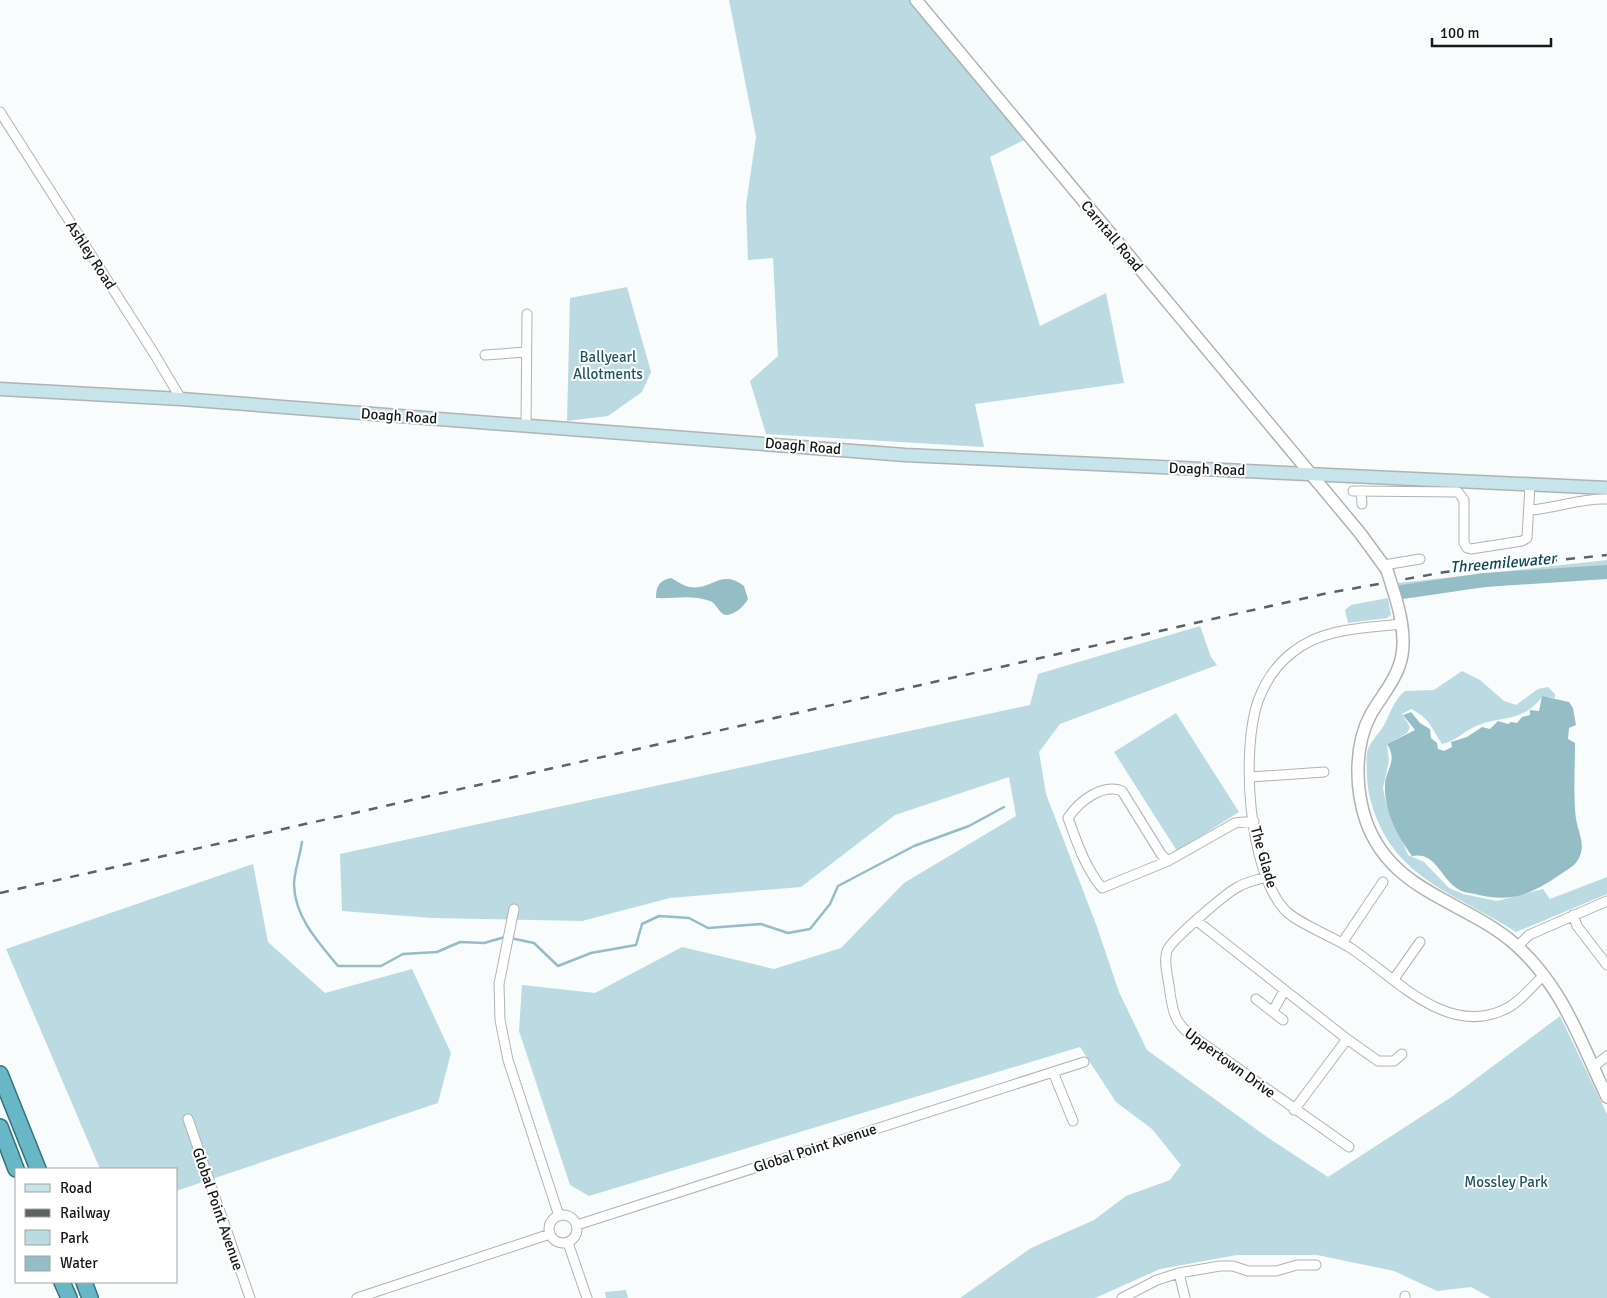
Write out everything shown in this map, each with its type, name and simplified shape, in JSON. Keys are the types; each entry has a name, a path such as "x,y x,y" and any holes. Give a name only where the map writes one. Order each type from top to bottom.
{"highway":[{"path":"0,1074 38,1168"},
{"path":"0,1127 16,1168"},
{"path":"62,1283 69,1298"},
{"path":"84,1283 90,1298"}],"main road":[{"name":"Doagh Road","path":"0,389 181,400 905,455 1607,488"}],"street":[{"name":"Carntall Road","path":"916,0 1385,568"},
{"name":"Ashley Road","path":"0,112 155,355 181,400"},
{"path":"526,426 527,314"},
{"path":"486,355 526,352"},
{"path":"1362,504 1357,491 1458,492 1464,500 1464,543 1466,548 1471,549 1522,541 1527,538 1530,485"},
{"path":"1530,510 1552,509 1573,501 1590,498 1607,499"},
{"path":"1420,559 1385,568 1396,599 1403,645 1400,664 1370,715 1364,729 1358,772 1366,821 1381,850 1413,882 1442,901 1488,924 1518,947 1544,975 1562,1000 1607,1097"},
{"name":"The Glade","path":"1401,624 1360,628 1319,637 1298,648 1282,661 1269,679 1258,700 1249,745 1254,821 1266,877 1284,910 1342,943 1394,979 1412,994 1441,1010 1470,1016 1486,1016 1512,1005 1544,975"},
{"path":"1250,776 1324,772"},
{"path":"1168,861 1161,854 1122,791 1112,787 1103,789 1075,808 1068,818 1080,852 1091,874 1102,888 1168,861 1234,823 1254,821"},
{"name":"Uppertown Drive","path":"1266,877 1237,887 1217,902 1198,922 1181,934 1167,949 1166,963 1176,1021 1181,1028 1349,1148"},
{"path":"1342,943 1382,882"},
{"path":"1518,947 1529,935 1607,902"},
{"path":"514,909 499,984 500,1020 508,1060 559,1216"},
{"path":"1573,915 1577,926 1607,965"},
{"path":"1198,922 1347,1039 1378,1061 1394,1062 1402,1054"},
{"path":"1394,979 1420,942"},
{"path":"1273,1011 1284,990"},
{"path":"1256,999 1283,1020"},
{"path":"1294,1110 1347,1039"},
{"path":"1593,1067 1607,1056"},
{"name":"Global Point Avenue","path":"577,1225 1084,1062"},
{"path":"1053,1072 1073,1121"},
{"name":"Global Point Avenue","path":"188,1119 250,1298"},
{"path":"559,1216 570,1216 577,1225 577,1234 568,1243 558,1242 550,1234 550,1225 559,1216"},
{"path":"357,1298 550,1234"},
{"path":"568,1243 587,1298"},
{"path":"1122,1298 1157,1280 1179,1273 1220,1266 1233,1266 1248,1272 1276,1271 1297,1265 1316,1265"},
{"path":"1179,1273 1185,1298"}],"green space":[{"path":"729,0 909,0 1026,139 990,157 1040,326 1106,293 1124,383 975,404 984,447 766,434 750,381 778,356 773,258 748,260 746,205 756,137"},
{"name":"Ballyearl Allotments","path":"627,287 651,372 642,392 608,416 567,421 570,298"},
{"path":"1607,560 1607,574 1402,596 1398,583"},
{"path":"1388,598 1391,615 1387,618 1348,623 1345,610 1351,605"},
{"name":"Mossley Park","path":"1200,626 1211,657 1217,665 1060,724 1039,752 1046,794 1097,927 1119,992 1147,1050 1267,1137 1328,1177 1453,1096 1560,1016 1607,1114 1607,1298 1491,1298 1471,1287 1437,1291 1394,1271 1317,1255 1237,1255 1160,1269 1095,1298 960,1298 1031,1248 1094,1220 1126,1196 1170,1180 1181,1165 1152,1129 1116,1102 1080,1047 589,1196 570,1185 519,1031 522,985 595,993 682,947 774,969 841,948 904,883 1016,816 1009,777 895,815 801,887 670,898 582,921 432,918 342,911 340,854 1030,705 1038,674"},
{"path":"1462,671 1480,680 1504,701 1516,705 1538,689 1548,687 1555,694 1555,698 1542,697 1535,705 1519,715 1476,726 1451,741 1442,744 1430,724 1417,712 1411,709 1402,714 1410,727 1407,733 1387,744 1389,761 1383,788 1386,803 1408,855 1424,862 1449,888 1463,894 1497,901 1543,889 1550,899 1607,877 1607,894 1516,932 1427,880 1409,865 1393,847 1379,825 1370,798 1367,780 1368,749 1384,725 1397,699 1405,691 1434,690"},
{"path":"1176,713 1239,812 1177,851 1114,752"},
{"path":"253,864 268,942 325,993 412,969 451,1053 438,1103 178,1190 178,1168 100,1168 6,949"},
{"path":"626,1290 628,1298 606,1298 605,1292"}],"water":[{"path":"671,578 690,587 704,586 722,579 729,579 744,586 748,599 734,613 727,615 722,613 712,602 703,599 689,597 656,598 659,585 664,580"},
{"path":"1542,696 1569,702 1573,708 1576,725 1569,728 1568,739 1575,743 1576,819 1582,844 1580,857 1568,870 1522,895 1502,898 1491,897 1458,889 1432,861 1420,856 1412,856 1392,822 1385,794 1385,784 1391,760 1387,744 1415,730 1403,715 1411,712 1420,723 1430,729 1431,738 1437,743 1438,749 1444,751 1452,747 1451,742 1467,737 1482,727 1490,729 1498,721 1508,724 1511,722 1517,723 1522,717 1530,715 1530,710 1539,711"}],"waterway":[{"name":"Threemilewater","path":"1402,592 1484,580 1607,572"},
{"path":"510,938 534,943 558,966 591,953 636,945 642,924 659,916 689,918 708,928 761,924 788,933 810,929 830,904 838,886 914,846 969,826 1004,807"},
{"path":"302,842 295,875 295,897 309,929 338,966 381,966 403,954 437,952 460,942 484,943 505,937"}],"railway":[{"path":"0,893 1328,593 1445,572 1607,555"}]}
